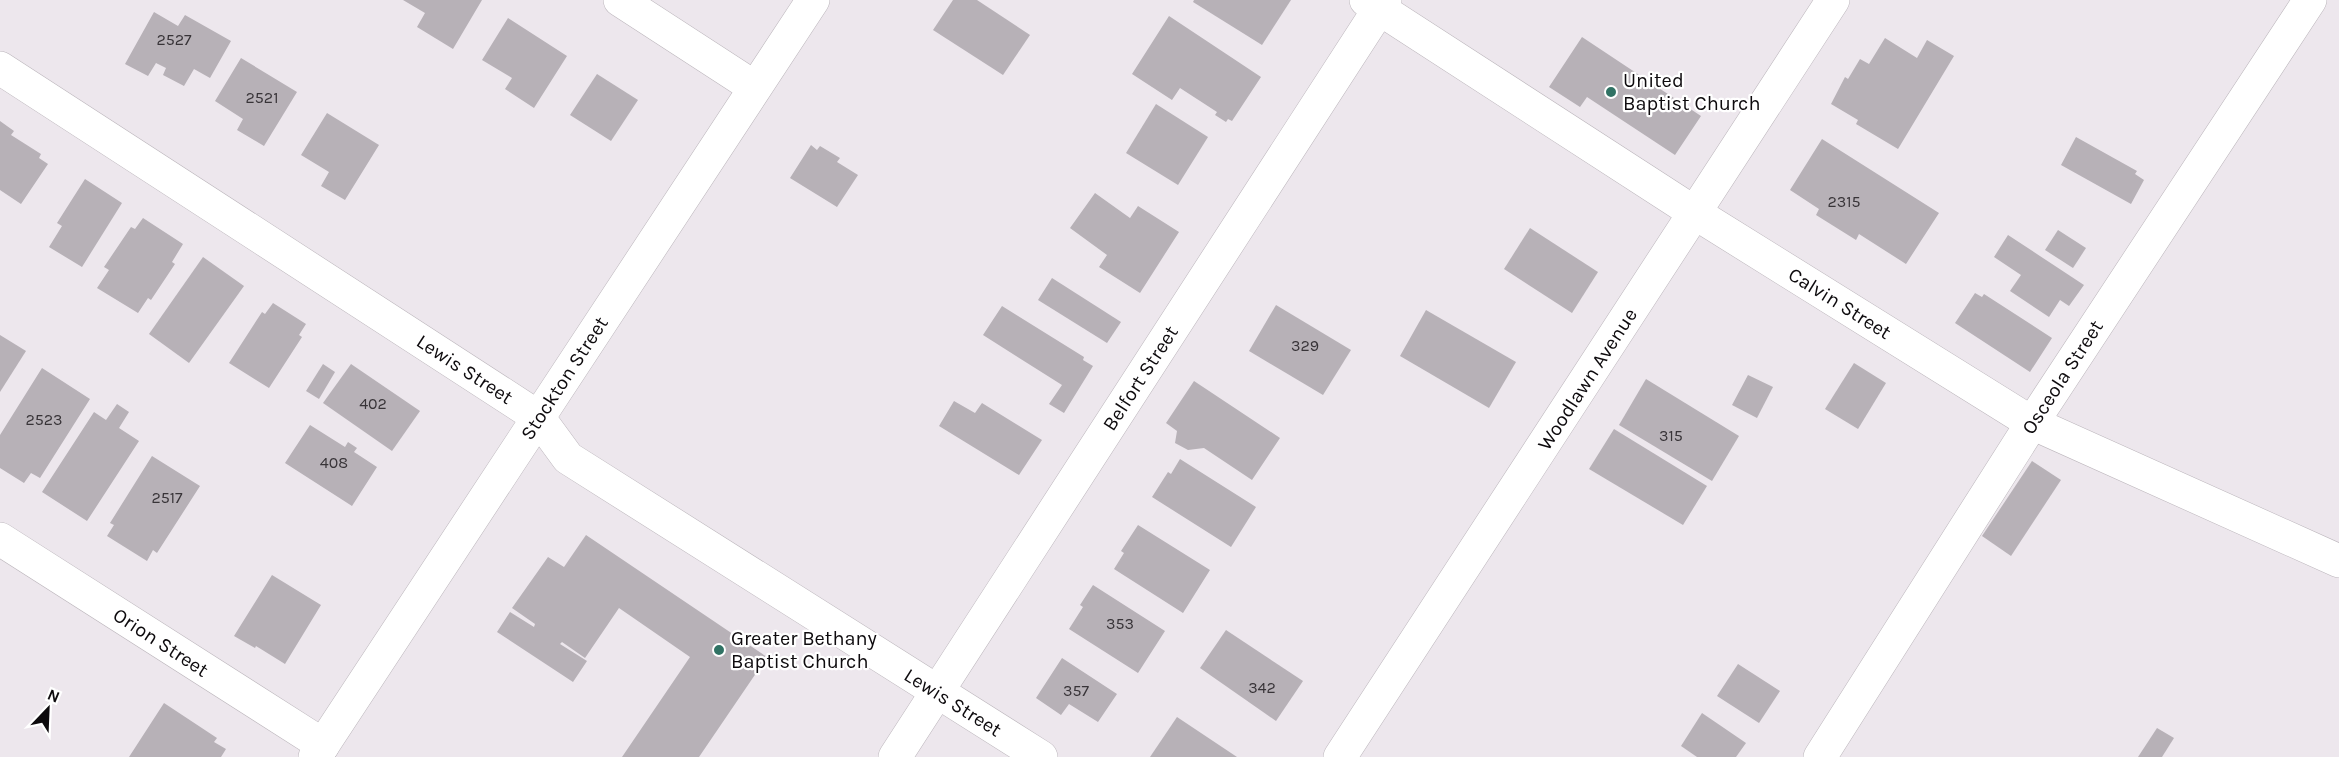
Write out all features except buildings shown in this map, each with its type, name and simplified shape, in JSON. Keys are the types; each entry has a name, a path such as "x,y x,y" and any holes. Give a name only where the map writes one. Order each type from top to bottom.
{"street":[{"path":"620,0 754,87"},
{"name":"Stockton Street","path":"319,751 813,0"},
{"name":"Woodlawn Avenue","path":"1340,757 1833,0"},
{"name":"Osceola Street","path":"1831,754 2032,423 2310,0"},
{"name":"Calvin Street","path":"1377,3 1695,213 2032,423 2339,561"},
{"name":"Belfort Street","path":"895,757 1377,3"},
{"name":"Lewis Street","path":"0,68 538,417 568,458 1041,757"},
{"name":"Orion Street","path":"0,539 319,751"}],"place":[{"name":"United Baptist Church","path":"1611,92"},
{"name":"Greater Bethany Baptist Church","path":"719,650"}]}
